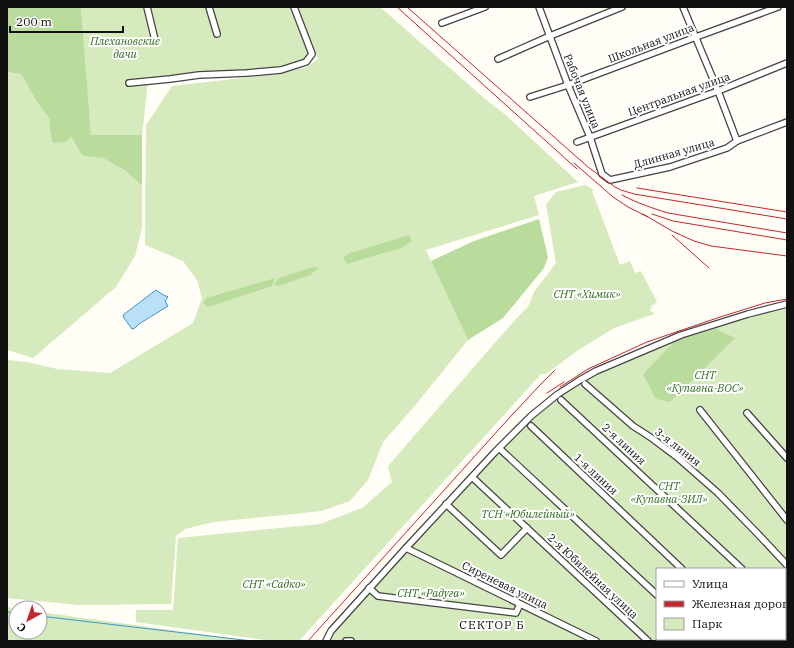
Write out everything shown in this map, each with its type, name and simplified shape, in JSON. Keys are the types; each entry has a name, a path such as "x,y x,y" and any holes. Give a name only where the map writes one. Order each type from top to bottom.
{"street":[{"path":"147,7 155,40"},
{"path":"209,7 217,34"},
{"path":"129,83 199,75 281,70 306,62 312,54 294,7"},
{"path":"442,23 485,7"},
{"name":"Рабочая улица","path":"539,7 568,85 590,137 602,174 610,180"},
{"path":"498,59 622,7"},
{"path":"683,7 737,141"},
{"name":"Школьная улица","path":"530,97 568,85 778,7"},
{"name":"Центральная улица","path":"577,142 718,91 787,63"},
{"name":"Длинная улица","path":"610,180 670,167 728,148 737,141 786,124"},
{"path":"326,641 331,631 369,588 498,448 530,416 558,394 596,371 681,336 748,314 787,304"},
{"name":"3-я линия","path":"585,384 633,426 677,457 718,493 787,565"},
{"name":"2-я линия","path":"561,400 741,568"},
{"path":"700,410 787,520"},
{"path":"747,413 787,458"},
{"name":"1-я линия","path":"531,426 681,568"},
{"path":"498,448 656,594"},
{"name":"2-я Юбилейная улица","path":"472,477 648,641"},
{"path":"446,504 501,555 527,528"},
{"name":"Сиреневая улица","path":"406,548 596,641"},
{"path":"369,588 378,596 516,613 520,604"},
{"path":"346,641 351,641"}],"green space":[{"path":"7,7 81,7 91,135 142,135 142,186 126,171 103,158 82,155 71,136 66,142 53,143 50,130 50,119 39,105 21,74 7,72"},
{"name":"Плехановские дачи","path":"81,7 294,7 312,54 306,62 281,70 148,81 142,135 91,136"},
{"path":"298,7 380,7 484,98 507,116 578,182 534,196 539,215 426,250 468,340 413,408 383,442 368,480 350,501 322,511 214,522 185,529 176,536 171,604 79,605 48,602 48,600 7,598 7,360 27,362 57,369 110,373 193,323 202,298 197,280 183,261 145,245 146,125 172,86 279,74 307,67 318,59"},
{"path":"7,72 21,74 39,105 50,119 50,130 71,136 76,143 91,157 103,158 126,171 142,186 142,228 135,256 116,287 33,358 7,350"},
{"path":"585,185 594,190 592,191 620,265 630,261 635,273 641,271 657,302 651,306 652,308 650,309 654,314 614,328 577,351 546,374 541,374 299,641 272,641 136,622 136,610 173,610 178,538 320,524 362,508 392,482 388,466 529,305 534,292 556,263 546,204 556,192"},
{"path":"539,219 548,257 544,268 503,318 468,340 431,261 474,241"},
{"path":"409,235 412,241 402,248 347,264 343,257 350,253"},
{"path":"313,267 319,268 310,275 279,286 274,285 279,278"},
{"path":"275,279 272,286 208,307 203,303 206,298"},
{"path":"787,304 787,641 326,641 331,631 531,416 580,380 681,335"},
{"path":"716,329 735,338 670,402 656,399 643,374 675,341"},
{"path":"7,607 8,640 48,640 48,613 250,641 7,641"}],"water":[{"path":"156,290 168,297 165,301 168,306 132,329 123,315"}],"waterway":[{"path":"48,617 252,641"}],"railway":[{"path":"397,7 577,169"},
{"path":"407,7 588,167 615,187 634,194 787,219"},
{"path":"574,163 613,197 628,207 648,217"},
{"path":"637,188 787,212"},
{"path":"622,195 668,213 787,233"},
{"path":"643,214 672,231 694,241 711,246 787,256"},
{"path":"652,214 673,221 787,240"},
{"path":"672,235 709,268"},
{"path":"560,387 588,369 647,342 765,303 787,299"},
{"path":"308,641 511,416 555,370"},
{"path":"547,393 564,382"}],"district":[{"name":"СЕКТОР Б","path":"492,624"}],"park label":[{"name":"СНТ «Химик»","path":"587,294"},
{"name":"СНТ «Купавна-ВОС»","path":"705,381"},
{"name":"СНТ «Купавна-ЗИЛ»","path":"669,492"},
{"name":"ТСН «Юбилейный»","path":"528,514"},
{"name":"СНТ «Садко»","path":"274,584"},
{"name":"СНТ «Радуга»","path":"431,593"}]}
